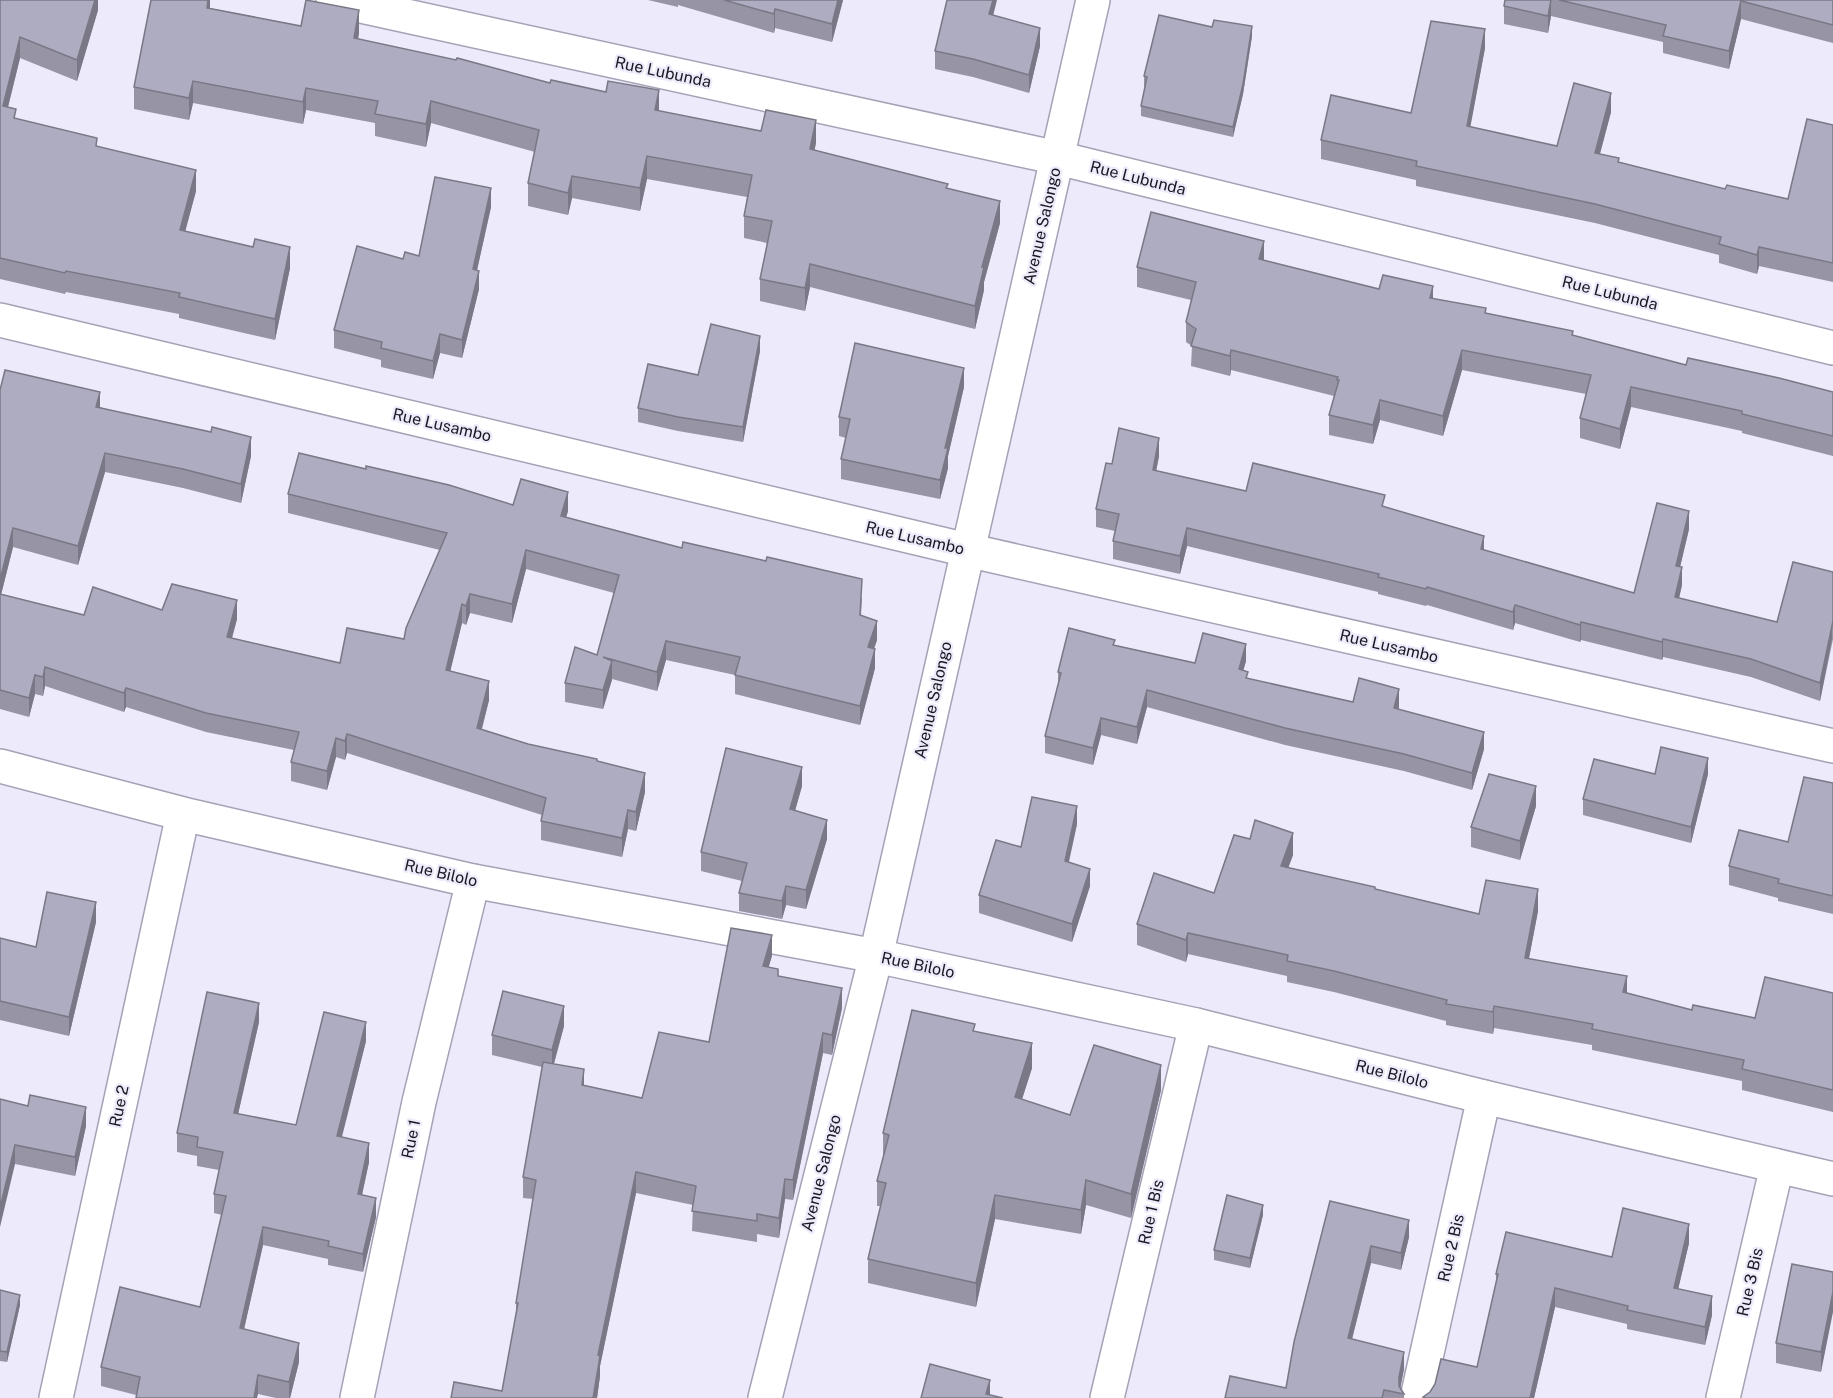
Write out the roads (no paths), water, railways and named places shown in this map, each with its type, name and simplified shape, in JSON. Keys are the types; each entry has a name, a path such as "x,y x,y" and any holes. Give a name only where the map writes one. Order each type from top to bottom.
{"street":[{"name":"Rue Lubunda","path":"333,0 1058,158 1833,348"},
{"name":"Avenue Salongo","path":"765,1398 876,956 1093,0"},
{"name":"Rue Lusambo","path":"0,320 967,550 1833,746"},
{"name":"Rue Bilolo","path":"0,766 183,814 473,881 876,956 1196,1025 1484,1097 1833,1179"},
{"name":"Rue 2","path":"56,1398 183,814"},
{"name":"Rue 1","path":"357,1398 418,1102 473,881"},
{"name":"Rue 1 Bis","path":"1107,1398 1196,1025"},
{"name":"Rue 2 Bis","path":"1417,1398 1484,1097"},
{"name":"Rue 3 Bis","path":"1723,1398 1777,1166"}]}
